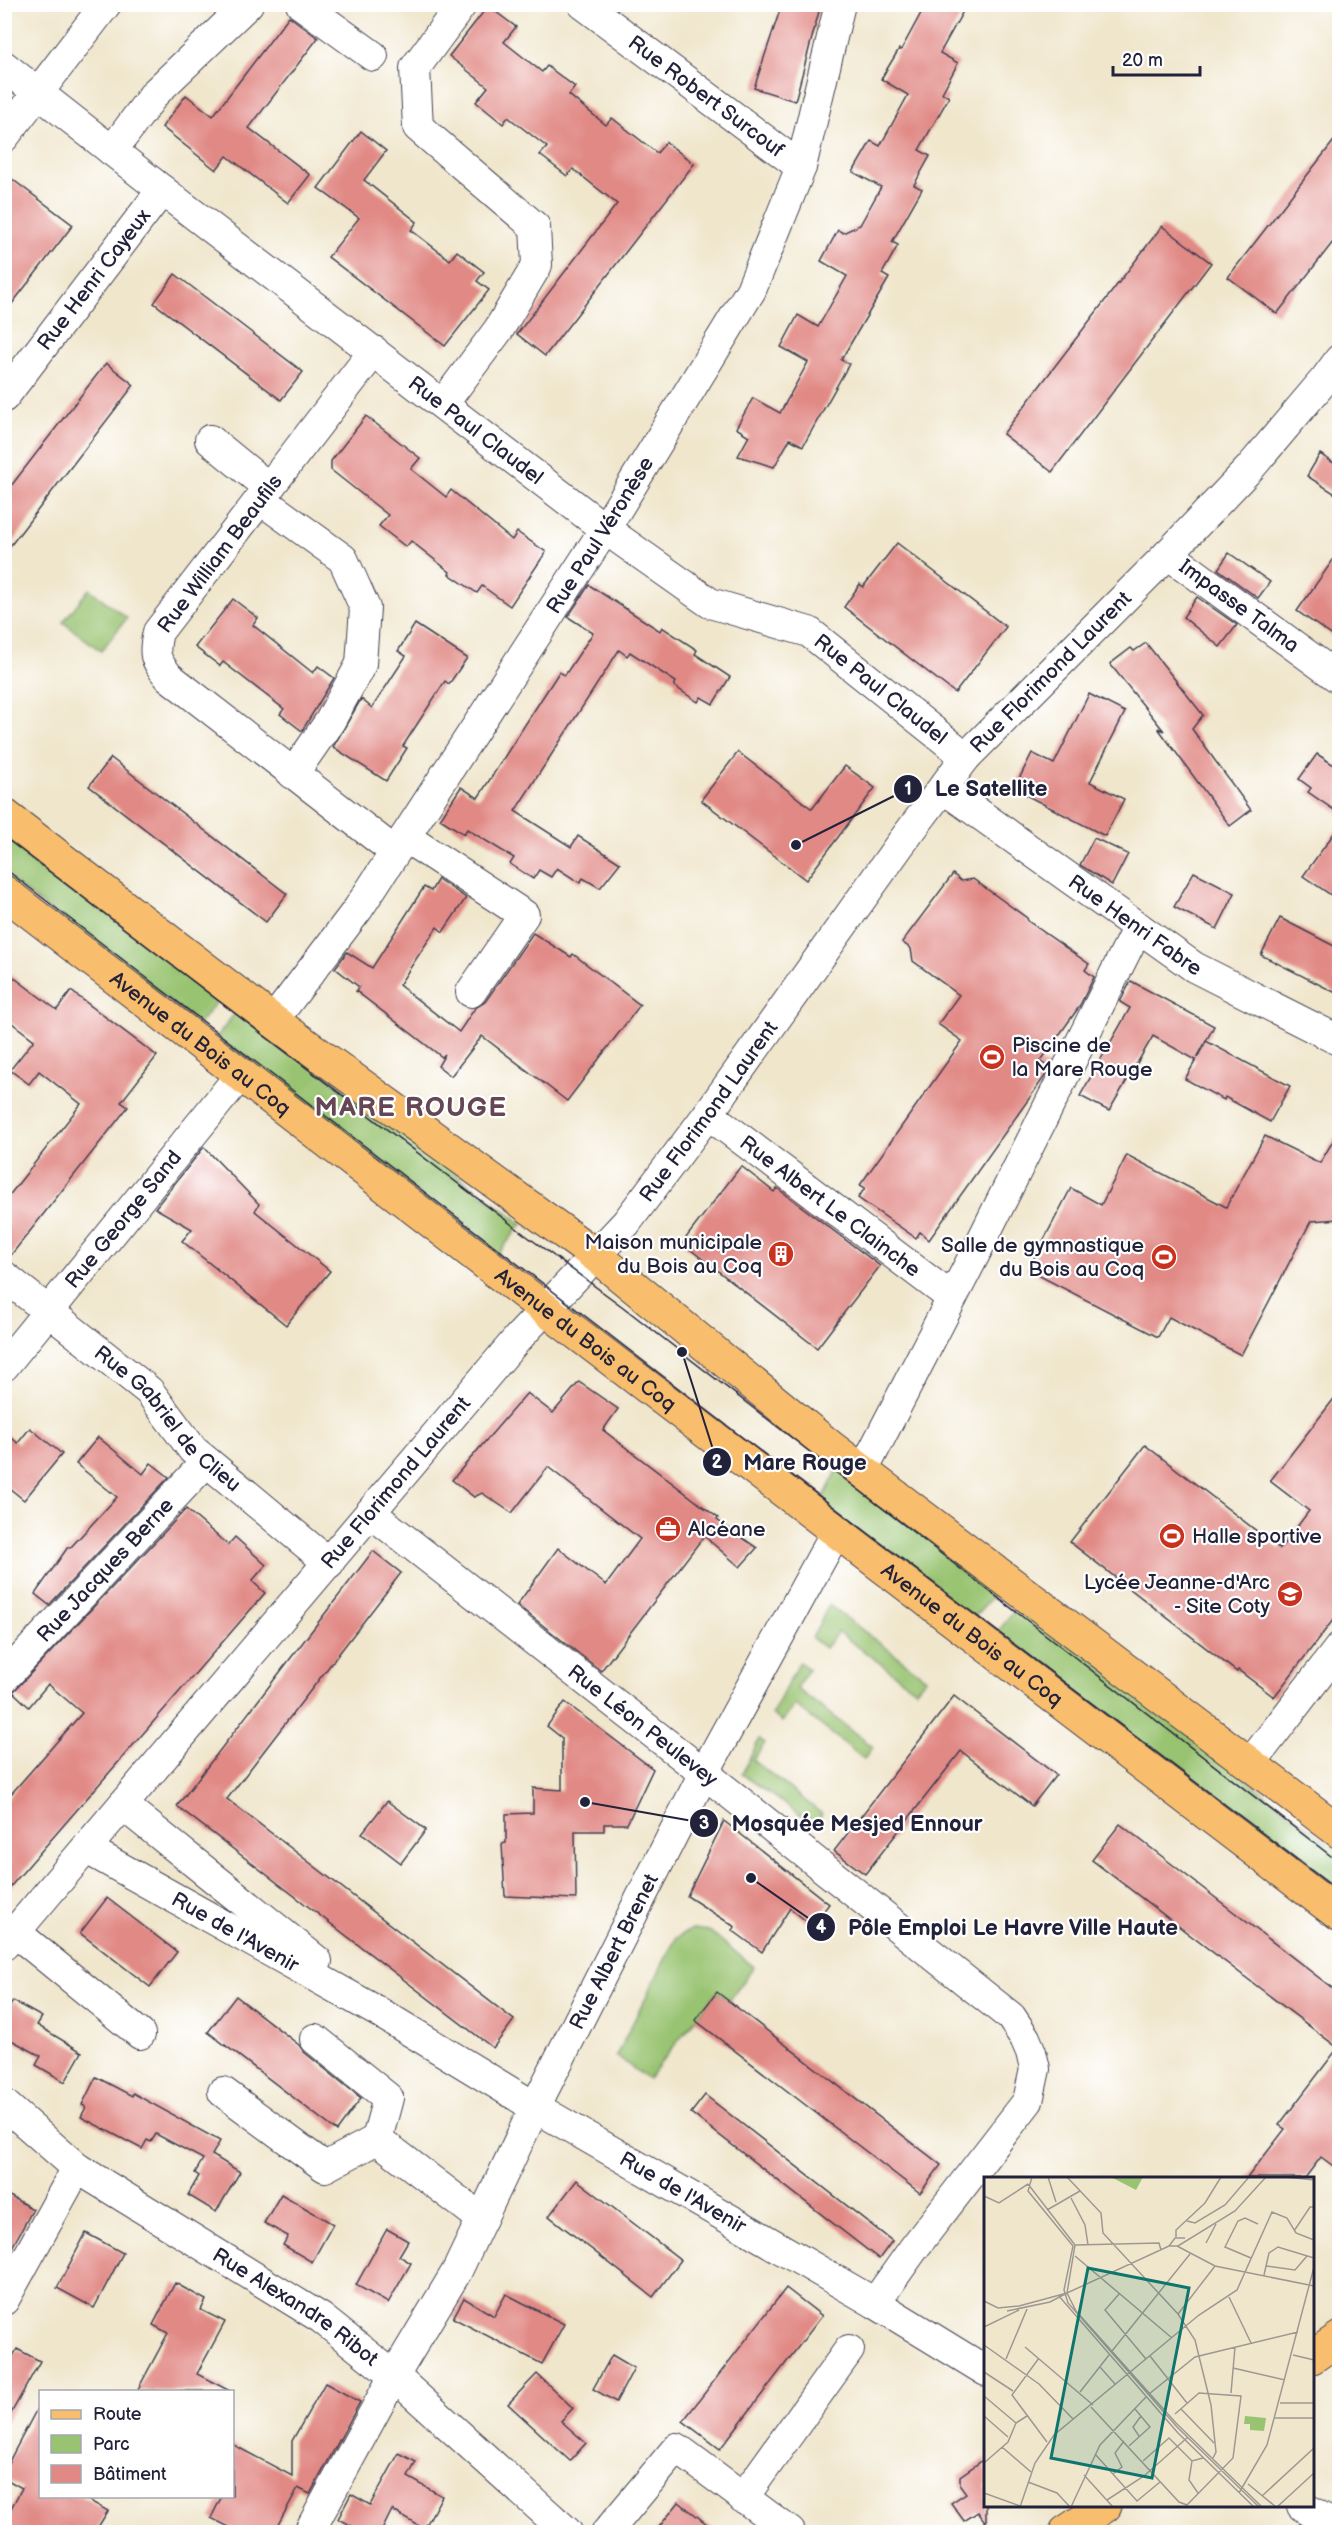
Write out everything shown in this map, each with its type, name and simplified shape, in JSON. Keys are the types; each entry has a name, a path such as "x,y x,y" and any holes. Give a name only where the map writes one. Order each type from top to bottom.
{"main road":[{"path":"4,816 273,1021 595,1255 863,1471 1340,1832"},
{"name":"Avenue du Bois au Coq","path":"4,892 1340,1915"},
{"path":"1314,2356 1340,2338"},
{"path":"1066,2532 1102,2507"}],"street":[{"path":"4,137 106,4"},
{"path":"112,151 155,93 248,4"},
{"path":"301,4 373,57"},
{"path":"443,404 500,329 537,265 535,227 418,127 415,68 462,4"},
{"name":"Rue Robert Surcouf","path":"583,4 801,167"},
{"name":"Rue Paul Véronèse","path":"273,1021 358,909 605,529 751,290 801,167 840,4"},
{"name":"Rue Paul Claudel","path":"4,66 162,190 605,529 710,603 809,632 966,757"},
{"name":"Rue Henri Cayeux","path":"4,397 162,190"},
{"name":"Rue William Beaufils","path":"374,351 158,632 154,652 159,665 169,677 293,774 400,844 524,915 471,992"},
{"name":"Rue Florimond Laurent","path":"10,1939 518,1338 626,1223 708,1114 899,846 966,757 1250,468 1326,378 1340,358"},
{"path":"210,440 264,493 343,559 365,608 361,664 330,721 293,774"},
{"name":"Impasse Talma","path":"1168,554 1340,679"},
{"name":"Rue Henri Fabre","path":"943,788 1194,967 1340,1041"},
{"path":"863,1471 1138,927"},
{"name":"Rue George Sand","path":"4,1366 241,1074"},
{"name":"Rue Albert Le Clainche","path":"708,1114 952,1298"},
{"name":"Rue Gabriel de Clieu","path":"4,1276 149,1391 193,1450 329,1563"},
{"name":"Rue Jacques Berne","path":"4,1678 206,1462"},
{"name":"Rue Léon Peulevey","path":"371,1513 1011,2017 1026,2038 1035,2069 1028,2101 914,2248 875,2303"},
{"name":"Rue Albert Brenet","path":"309,2532 394,2376 457,2271 535,2107 704,1773 837,1530"},
{"path":"1250,1764 1340,1647"},
{"name":"Rue de l'Avenir","path":"124,1806 382,2014"},
{"name":"Rue de l'Avenir","path":"87,1849 382,2014 535,2107 875,2303 984,2370"},
{"path":"10,1939 140,2034"},
{"path":"223,2092 325,2167 377,2139 388,2098 315,2039"},
{"name":"Rue Alexandre Ribot","path":"4,2104 77,2168 321,2318 394,2376 567,2532"},
{"path":"377,2139 482,2219"},
{"path":"4,2300 77,2168"},
{"path":"743,2498 849,2350"},
{"path":"607,2532 677,2448 790,2532"},
{"path":"1305,2507 1340,2528"}],"green space":[{"path":"89,589 127,618 101,651 63,622"},
{"path":"4,831 220,997 199,1024 5,876"},
{"path":"238,1009 522,1224 497,1255 216,1038"},
{"path":"840,1465 1001,1587 971,1620 820,1505"},
{"path":"1020,1603 1339,1851 1339,1902 993,1638"},
{"path":"829,1605 926,1678 916,1690 838,1632 825,1648 812,1638"},
{"path":"799,1662 809,1669 796,1688 873,1747 864,1759 795,1705 782,1722 772,1714"},
{"path":"759,1739 765,1743 753,1760 822,1814 814,1825 742,1774"},
{"path":"692,1929 709,1931 754,1967 729,2001 717,1992 648,2079 616,2056 676,1938"}],"building":[{"path":"782,4 821,4 795,101 754,88"},
{"path":"926,4 967,4 940,53 958,63 942,93 949,97 919,150 930,156 914,185 922,189 892,242 898,245 882,274 889,278 841,360 849,364 803,446 790,439 774,467 738,456 749,436 736,428 753,398 780,413 808,362 781,347 798,315 818,327 847,276 821,261 838,230 843,233 860,225 881,187 853,172 871,141 880,146 908,95 881,79 899,49 901,50"},
{"path":"488,6 516,27 504,42 542,72 547,66 575,87 569,95 606,125 612,118 657,153 666,142 694,164 545,356 517,334 617,204 573,169 567,176 540,155 547,147 508,117 503,124 476,102 488,87 449,56"},
{"path":"289,16 318,38 249,128 310,175 288,203 227,156 216,170 162,127 186,95 213,116"},
{"path":"361,131 386,151 364,180 417,222 411,230 450,260 457,251 484,272 477,281 489,290 445,346 328,257 359,218 318,188"},
{"path":"1340,133 1340,233 1277,314 1228,277"},
{"path":"4,173 73,225 4,314"},
{"path":"1162,226 1211,263 1052,472 1003,434"},
{"path":"175,274 303,372 281,400 154,303"},
{"path":"106,363 134,385 4,554 4,495"},
{"path":"366,416 420,458 411,469 446,497 451,490 512,540 517,532 546,552 510,606 482,586 477,593 449,574 450,572 411,541 406,547 379,526 388,515 331,470 331,461"},
{"path":"1320,454 1340,467 1340,497 1307,476"},
{"path":"897,543 1006,627 955,693 844,607 860,584 863,587"},
{"path":"1340,550 1340,641 1297,611"},
{"path":"1229,553 1270,582 1258,598 1218,569"},
{"path":"589,585 660,631 662,627 697,650 695,654 730,677 713,704 701,697 698,702 674,686 676,682 630,652 627,656 619,650 515,811 571,847 578,836 620,863 600,888 583,878 580,883 557,868 551,877 539,870 533,879 510,864 514,858 467,829 464,834 440,819 461,787 478,798 559,672 565,675 593,633 568,617"},
{"path":"1197,597 1237,625 1220,647 1183,617"},
{"path":"233,599 258,618 253,625 313,673 318,666 334,678 302,731 280,714 284,709 223,662 220,666 195,647"},
{"path":"415,624 467,658 449,684 445,681 403,746 407,748 386,781 333,747 361,699 372,708 406,656 398,651"},
{"path":"1146,643 1203,715 1192,729 1251,810 1230,826 1158,728 1164,731 1110,664 1131,648 1134,651"},
{"path":"1089,694 1125,712 1090,782 1124,799 1105,836 1014,789 1032,753 1054,764"},
{"path":"738,752 812,809 845,766 875,788 806,880 701,800"},
{"path":"1317,754 1340,769 1340,814 1308,792 1311,788 1299,779"},
{"path":"111,758 287,894 266,922 89,786"},
{"path":"1340,825 1340,901 1303,876"},
{"path":"1094,838 1128,854 1112,885 1080,865"},
{"path":"1194,872 1235,893 1217,929 1174,907"},
{"name":"Piscine de la Mare Rouge","path":"953,874 961,881 973,879 1027,918 1028,921 1089,964 1085,970 1094,977 1079,1007 1040,1062 1049,1066 1045,1076 929,1240 920,1232 916,1238 858,1198 865,1188 860,1185 962,1041 938,1024 959,995 913,961 911,949 902,942"},
{"path":"438,879 466,898 443,932 437,927 399,985 459,1032 475,1008 485,1002 533,933 571,957 573,954 640,1005 567,1101 482,1036 451,1076 438,1066 445,1054 442,1057 356,991 359,987 335,968 347,952 372,968 424,887 431,891"},
{"path":"1280,918 1340,949 1340,995 1261,955"},
{"path":"4,970 57,1010 71,991 157,1056 121,1102 128,1107 8,1259 4,1259 4,1202 81,1104 39,1071 29,1084 10,1070 34,1040 4,1017"},
{"path":"1131,981 1214,1026 1206,1041 1290,1086 1270,1122 1225,1097 1224,1100 1185,1079 1196,1060 1153,1036 1109,1111 1080,1096 1130,1008 1120,1002"},
{"name":"Salle de gymnastique du Bois au Coq","path":"1340,1129 1340,1219 1311,1221 1241,1355 1169,1317 1158,1337 1028,1270 1071,1188 1101,1205 1127,1155 1226,1207 1265,1136 1320,1163"},
{"path":"204,1147 259,1204 255,1211 330,1271 286,1325 182,1241 192,1229 155,1208"},
{"name":"Maison municipale du Bois au Coq","path":"741,1166 774,1192 777,1188 880,1266 817,1348 682,1243"},
{"name":"Alcéane","path":"579,1382 618,1409 603,1430 718,1518 717,1520 757,1548 740,1567 704,1536 601,1671 517,1605 558,1548 606,1585 640,1539 548,1467 512,1513 482,1493 474,1497 452,1480 527,1393 553,1413"},
{"path":"1340,1391 1340,1611 1274,1697 1238,1670 1237,1672 1070,1542 1145,1445 1280,1549 1309,1511 1270,1481"},
{"path":"30,1428 62,1454 24,1500 4,1484 4,1432 18,1443"},
{"path":"98,1437 143,1474 151,1463 169,1477 49,1605 35,1594 68,1547 70,1548 117,1497 76,1464"},
{"path":"186,1509 228,1545 235,1537 266,1565 252,1581 265,1593 4,1894 4,1802 82,1713 48,1684 29,1707 13,1692"},
{"path":"373,1551 401,1573 227,1799 514,2020 493,2048 177,1806"},
{"path":"954,1696 1056,1775 1032,1806 961,1751 865,1874 834,1851"},
{"path":"565,1702 653,1769 627,1824 604,1824 604,1831 575,1831 576,1899 505,1896 502,1844 506,1843 506,1814 533,1813 533,1788 562,1790 562,1738 547,1726"},
{"path":"387,1801 426,1830 401,1863 362,1833"},
{"path":"724,1821 829,1904 812,1926 790,1908 762,1952 732,1930 735,1927 687,1896"},
{"path":"1120,1824 1340,1994 1340,2171 1321,2157 1306,2177 1248,2177 1285,2129 1279,2125 1338,2048 1092,1860"},
{"path":"107,1898 177,1952 150,1987 80,1933"},
{"path":"717,1992 941,2165 920,2193 695,2020"},
{"path":"236,1996 299,2045 304,2052 361,2098 337,2131 208,2032"},
{"path":"13,2001 42,2017 37,2025 82,2052 65,2082 36,2065 41,2056 4,2036 4,2017"},
{"path":"96,2077 132,2096 133,2093 220,2141 212,2155 240,2172 216,2212 188,2195 199,2176 195,2173 203,2159 156,2134 151,2142 147,2140 142,2149 81,2117 86,2107 82,2105"},
{"path":"705,2095 892,2241 879,2259 691,2113"},
{"path":"577,2180 681,2260 653,2297 549,2216"},
{"path":"4,2193 33,2209 4,2262"},
{"path":"281,2194 333,2224 312,2262 283,2245 288,2236 264,2223"},
{"path":"387,2229 408,2241 399,2256 411,2263 388,2303 356,2285"},
{"path":"86,2233 123,2253 94,2308 57,2288"},
{"path":"175,2283 206,2300 201,2310 225,2322 197,2374 228,2390 138,2390 168,2333 153,2325"},
{"path":"786,2288 822,2316 720,2449 683,2421"},
{"path":"506,2294 564,2324 542,2364 453,2318 464,2298 494,2316"},
{"path":"17,2349 40,2361 4,2426 4,2372"},
{"path":"612,2355 634,2368 616,2402 593,2389"},
{"path":"537,2374 573,2408 561,2421 586,2443 570,2461 508,2404"},
{"path":"325,2383 360,2402 310,2494 298,2488 274,2532 239,2532 211,2518 221,2498 234,2498 234,2445 292,2476 292,2441"},
{"path":"39,2405 39,2498 85,2498 108,2511 95,2532 4,2532 4,2521 22,2488 4,2478 4,2471"},
{"path":"399,2453 416,2462 408,2477 442,2496 424,2529 392,2510 381,2532 363,2532 338,2519 351,2494 370,2505"},
{"path":"984,2459 986,2523 978,2512 964,2521 951,2503 966,2493 960,2485 960,2476"},
{"path":"679,2502 717,2532 655,2532"}],"tram line":[{"path":"4,837 623,1307 1340,1863"},
{"path":"4,868 751,1444 1340,1892"}],"place":[{"name":"Le Satellite","path":"796,845"},
{"name":"Piscine de la Mare Rouge","path":"992,1057"},
{"name":"Maison municipale du Bois au Coq","path":"781,1254"},
{"name":"Salle de gymnastique du Bois au Coq","path":"1164,1257"},
{"name":"Mare Rouge","path":"682,1352"},
{"name":"Alcéane","path":"668,1529"},
{"name":"Halle sportive","path":"1172,1536"},
{"name":"Lycée Jeanne-d'Arc - Site Coty","path":"1290,1594"},
{"name":"Mosquée Mesjed Ennour","path":"585,1802"},
{"name":"Pôle Emploi Le Havre Ville Haute","path":"751,1878"}],"district":[{"name":"MARE ROUGE","path":"411,1108"}]}
